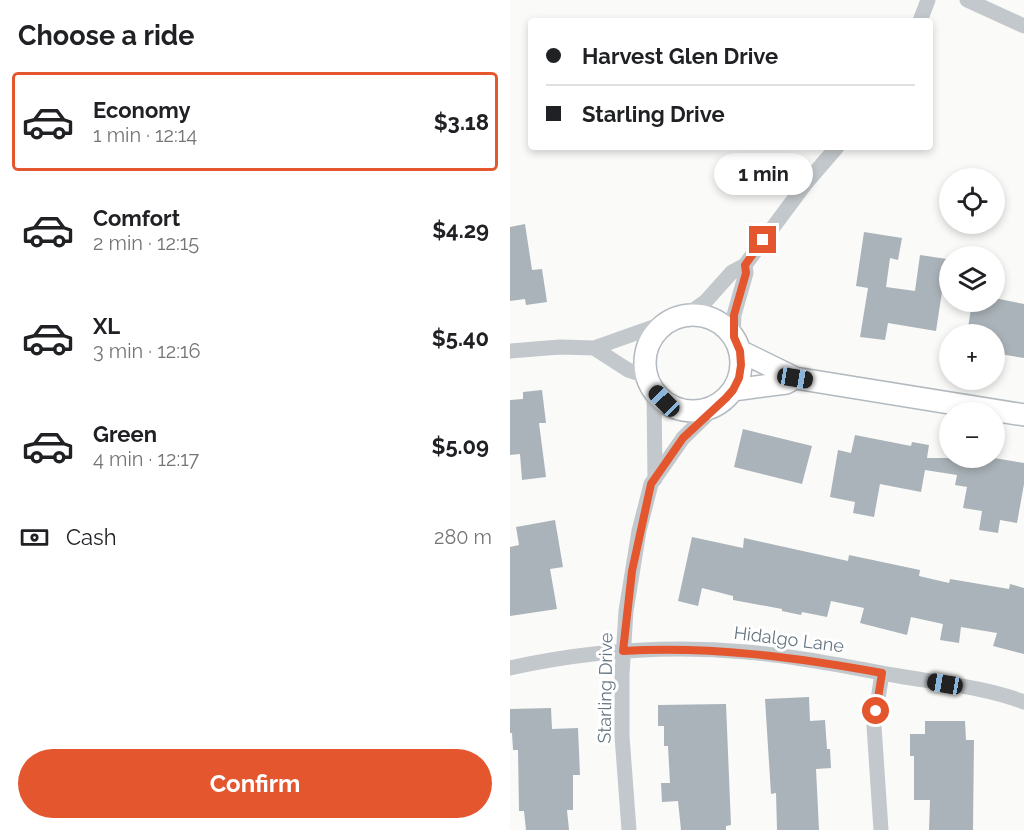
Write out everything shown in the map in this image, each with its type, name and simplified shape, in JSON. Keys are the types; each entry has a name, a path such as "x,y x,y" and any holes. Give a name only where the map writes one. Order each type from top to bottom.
{"street":[{"path":"921,18 928,0"},
{"path":"967,0 1024,26"},
{"path":"651,384 645,363 647,350 653,337 662,327 706,301 732,272 745,265 806,183 834,150"},
{"path":"594,348 651,384 664,401 683,410 704,410 717,405 733,390 740,371 734,315 746,273 745,265"},
{"path":"510,351 560,347 594,348 679,318 699,316 712,319 724,327 737,344 795,378 1024,415"},
{"path":"733,390 786,382 795,378"},
{"name":"Starling Drive","path":"651,384 655,479"},
{"name":"Starling Drive","path":"629,830 622,720 623,651 629,587 636,547 651,484 683,438 717,405"},
{"name":"Hidalgo Lane","path":"510,668 623,651 692,649 746,652 801,658 991,692 1024,702"},
{"path":"881,830 874,741 882,673"}],"building":[{"path":"525,224 532,270 542,269 547,302 526,305 525,299 510,301 510,227"},
{"path":"864,232 902,238 898,260 890,258 886,287 915,291 920,255 939,258 939,311 936,331 888,323 885,340 860,337 868,288 856,286"},
{"path":"1005,300 1024,304 1024,358 1005,355 1005,324 969,324 970,312 1005,312"},
{"path":"542,390 546,423 539,423 546,477 522,480 520,454 510,455 510,400 523,399 523,392"},
{"path":"743,429 812,446 802,484 734,467"},
{"path":"855,435 911,446 912,442 929,445 927,458 939,458 939,468 1005,468 1005,460 1024,463 1024,484 1017,523 1000,520 998,533 979,530 982,511 963,508 967,487 955,485 957,475 925,470 921,492 880,484 874,517 853,513 855,502 830,497 838,450 851,453"},
{"path":"555,520 563,567 550,569 557,609 510,616 510,547 519,545 516,527"},
{"path":"692,537 743,548 744,538 848,561 849,555 920,570 919,576 949,583 950,579 1009,589 1010,584 1024,588 1024,654 993,646 997,633 961,627 959,643 940,640 943,624 911,617 907,635 860,623 864,608 831,601 827,617 802,612 801,615 733,600 733,596 702,588 698,606 678,601"},
{"path":"809,697 810,721 825,720 827,749 830,749 831,768 816,769 819,830 777,830 776,793 771,794 765,699"},
{"path":"726,704 731,825 726,826 726,830 681,830 678,801 662,802 661,783 670,783 668,746 664,746 664,726 658,726 658,705"},
{"path":"551,708 552,729 578,728 580,775 573,775 573,810 567,810 569,830 526,830 524,811 519,811 518,750 513,750 510,709"},
{"path":"925,721 965,721 966,740 974,740 973,830 929,830 930,800 914,800 914,756 910,756 910,734 925,734"}],"route":[{"path":"763,240 745,265 746,273 734,315 734,337 740,351 739,378 726,398 683,438 651,484 632,571 623,651 692,649 746,652 801,658 882,673 876,711"}]}
